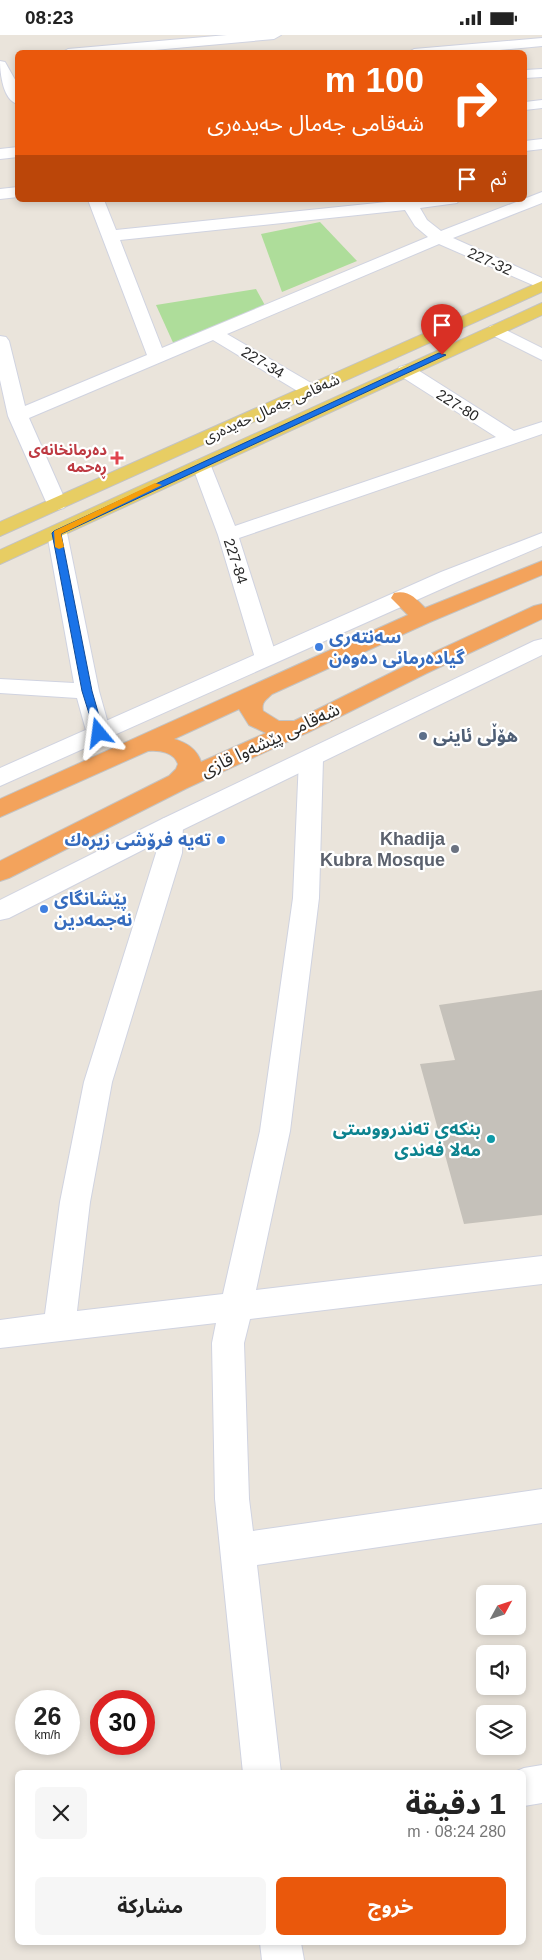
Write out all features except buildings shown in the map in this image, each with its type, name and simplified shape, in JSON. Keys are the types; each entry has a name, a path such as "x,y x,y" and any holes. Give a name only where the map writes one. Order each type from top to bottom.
{"highway":[{"path":"0,809 137,745 422,617 542,567"},
{"path":"402,598 422,617"},
{"name":"شەقامی پێشەوا قازی","path":"0,872 178,783 304,726 419,668 542,611"},
{"path":"264,689 256,694 251,701 251,713 257,720 270,727 282,729 294,729 304,726"},
{"path":"137,745 163,743 174,746 183,752 189,760 189,768 178,783"}],"main road":[{"name":"شەقامی جەمال حەیدەری","path":"0,530 542,285"},
{"name":"شەقامی جەمال حەیدەری","path":"0,558 542,308"}],"street":[{"path":"98,50 240,36 274,35"},
{"path":"240,36 251,50"},
{"path":"449,50 542,42"},
{"path":"3,60 5,86 15,97"},
{"path":"527,74 542,73"},
{"path":"527,105 542,104"},
{"path":"527,145 542,144"},
{"path":"0,154 15,153"},
{"path":"0,194 15,192"},
{"path":"527,201 542,197"},
{"path":"97,202 157,358"},
{"path":"110,236 430,202"},
{"path":"18,416 439,238 491,210 522,202"},
{"name":"227-32","path":"409,204 421,223 439,238 542,285"},
{"path":"496,330 542,355"},
{"name":"227-34","path":"215,334 311,391"},
{"path":"0,341 3,365 18,416 57,504"},
{"name":"227-80","path":"406,371 511,438"},
{"path":"228,535 542,428"},
{"name":"227-84","path":"202,465 228,535 266,658"},
{"path":"57,533 87,691 99,733"},
{"path":"0,778 402,598 542,539"},
{"path":"0,911 171,825 542,646"},
{"path":"0,687 87,691"},
{"path":"262,1770 232,1499 228,1343 238,1306 275,1131 306,898 311,759"},
{"path":"59,1327 76,1202 98,1083 166,861 171,841 171,825"},
{"path":"0,1333 542,1270"},
{"path":"238,1551 542,1505"},
{"path":"526,1787 542,1784"},
{"path":"281,1945 283,1960"}],"green space":[{"path":"320,222 357,261 282,292 261,234"},
{"path":"256,289 267,309 175,347 156,305"}],"slow traffic":[{"path":"59,547 57,533 158,485"}],"place":[{"name":"دەرمانخانەی ڕەحمە","path":"117,458"},
{"name":"سەنتەری گیادەرمانی دەوەن","path":"319,647"},
{"name":"هۆڵی ئاینی","path":"423,736"},
{"name":"تەیە فرۆشی زیرەك","path":"221,840"},
{"name":"Khadija Kubra Mosque","path":"455,849"},
{"name":"پێشانگای نەجمەدین","path":"44,909"},
{"name":"بنکەی تەندرووستی مەلا فەندی","path":"491,1139"}],"route":[{"path":"99,733 87,691 57,533 442,355"}]}
